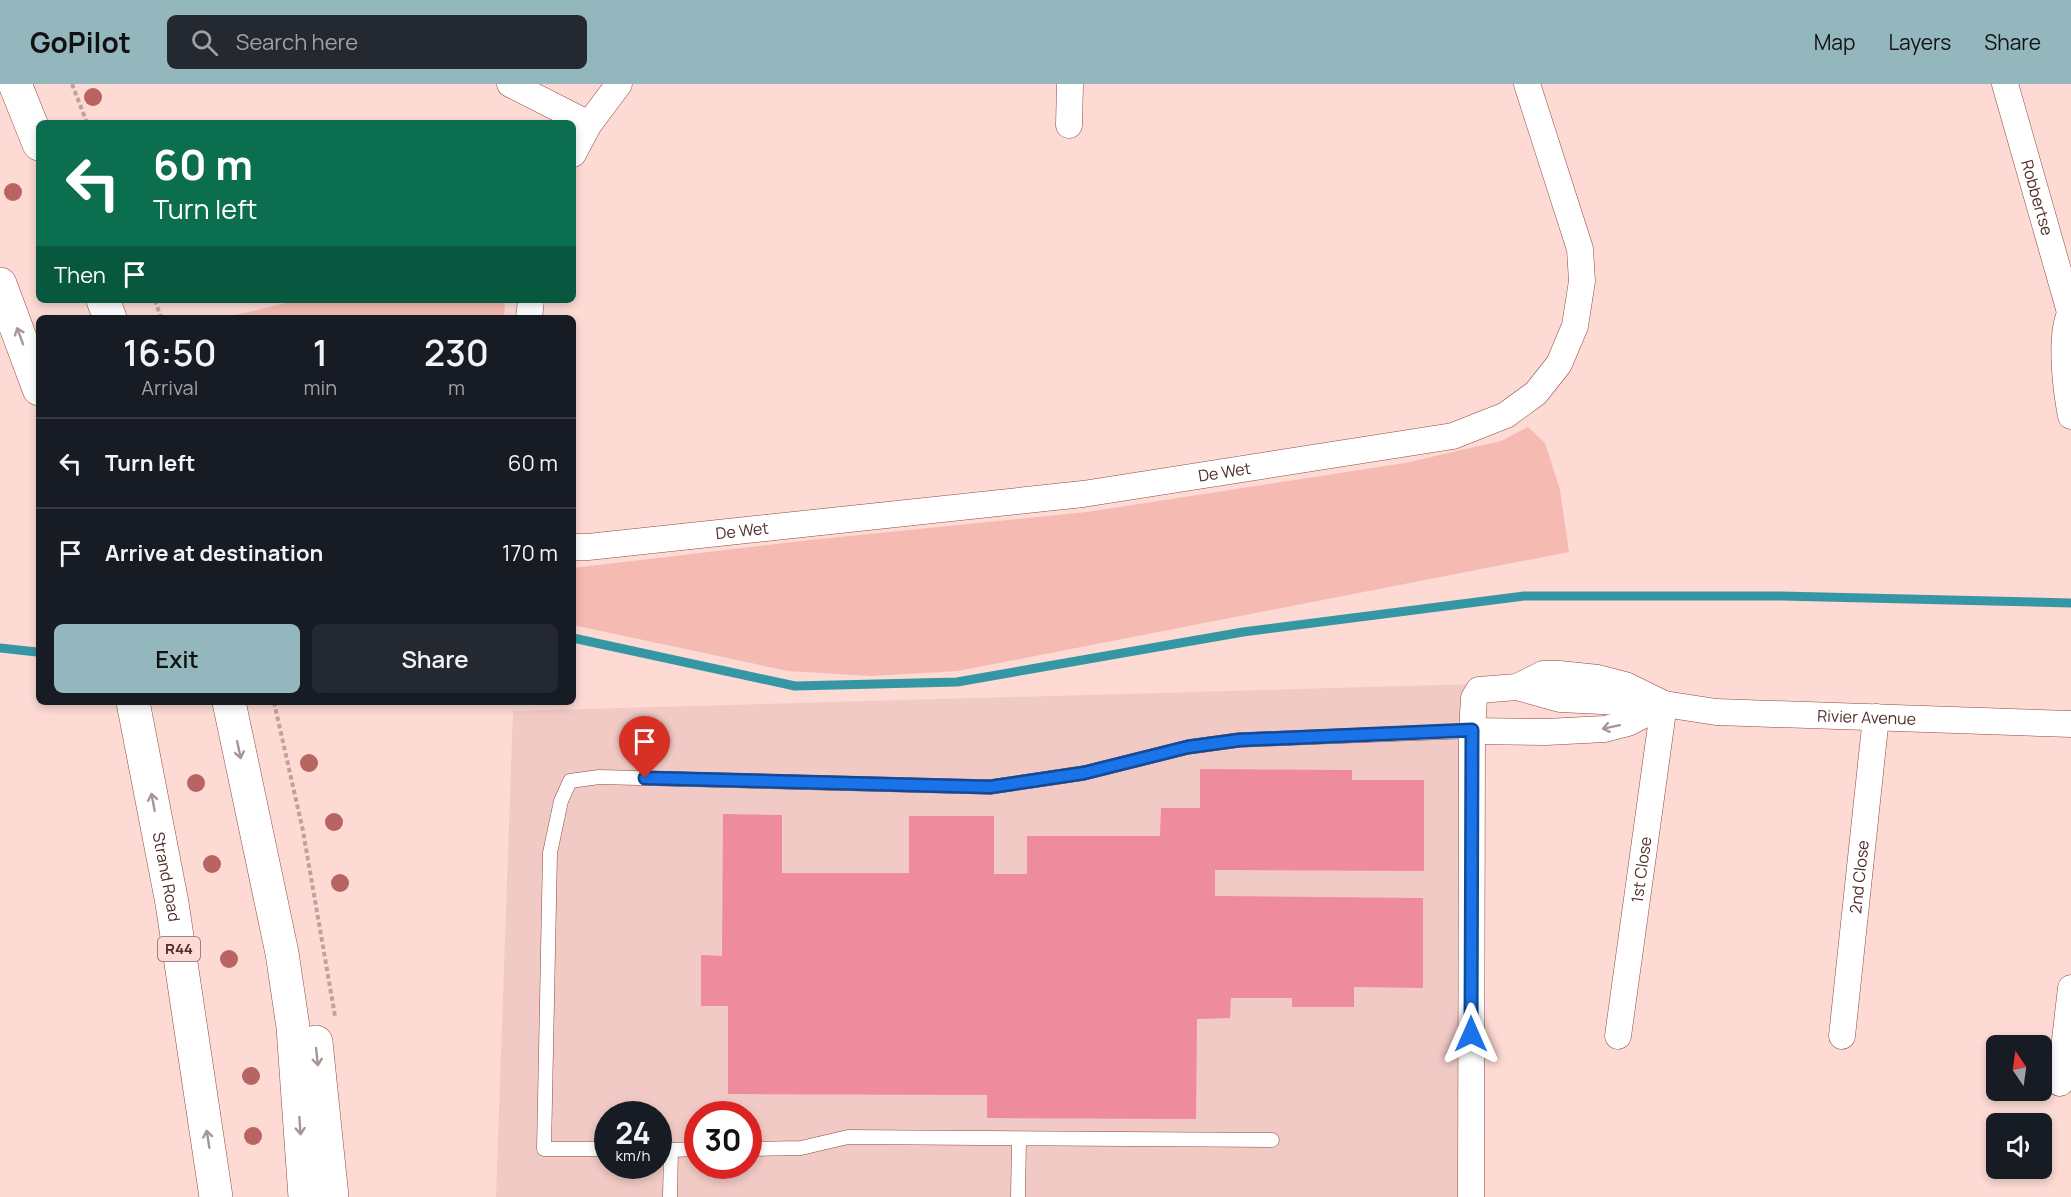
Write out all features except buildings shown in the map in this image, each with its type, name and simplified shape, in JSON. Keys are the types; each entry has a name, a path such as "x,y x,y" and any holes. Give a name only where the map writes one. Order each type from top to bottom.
{"main road":[{"path":"15,84 36,136"},
{"path":"0,284 36,381"},
{"name":"Strand Road","path":"134,705 172,903 216,1197"},
{"path":"230,705 282,953 293,1027 305,1197"},
{"path":"250,799 267,836 293,919 311,999 332,1197"}],"street":[{"path":"510,84 589,124"},
{"path":"576,148 589,124 619,84"},
{"path":"1069,125 1070,84"},
{"name":"De Wet","path":"576,547 1083,494 1453,436 1506,415 1536,393 1559,364 1575,326 1582,281 1580,249 1527,84"},
{"name":"Robbertse","path":"2006,84 2071,312 2065,340 2064,362 2071,416"},
{"name":"Rivier Avenue","path":"1472,730 1474,699 1479,690 1517,687 1543,674 1598,678 1625,685 1664,704 1716,712 2071,724"},
{"path":"1471,1197 1472,730 1546,732 1605,729 1628,723 1664,704"},
{"name":"1st Close","path":"1618,1035 1664,704"},
{"name":"2nd Close","path":"1842,1036 1876,717"},
{"path":"2060,1083 2071,988"}],"lane":[{"path":"594,1149 544,1149 550,853 561,801 570,782 599,777 990,787 1084,773 1188,747 1239,740 1472,730"},
{"path":"762,1149 801,1148 848,1137 1272,1140"},
{"path":"1018,1197 1019,1139"},
{"path":"668,1179 670,1197"}],"path":[{"path":"72,84 86,120"},
{"path":"275,705 303,831 336,1027"}],"shaded area":[{"path":"286,303 505,303 504,315 236,315"},
{"path":"1528,427 1545,443 1560,490 1569,552 958,671 870,676 788,671 576,626 576,568 810,540 1087,512 1405,463 1501,441"},
{"path":"1476,684 1465,1197 496,1197 513,711"}],"waterway":[{"path":"576,639 795,686 957,682 1243,632 1524,596 1781,596 2071,603"},
{"path":"0,648 36,652"}],"route":[{"path":"645,778 990,787 1084,773 1188,747 1239,740 1472,730 1471,1034"}]}
